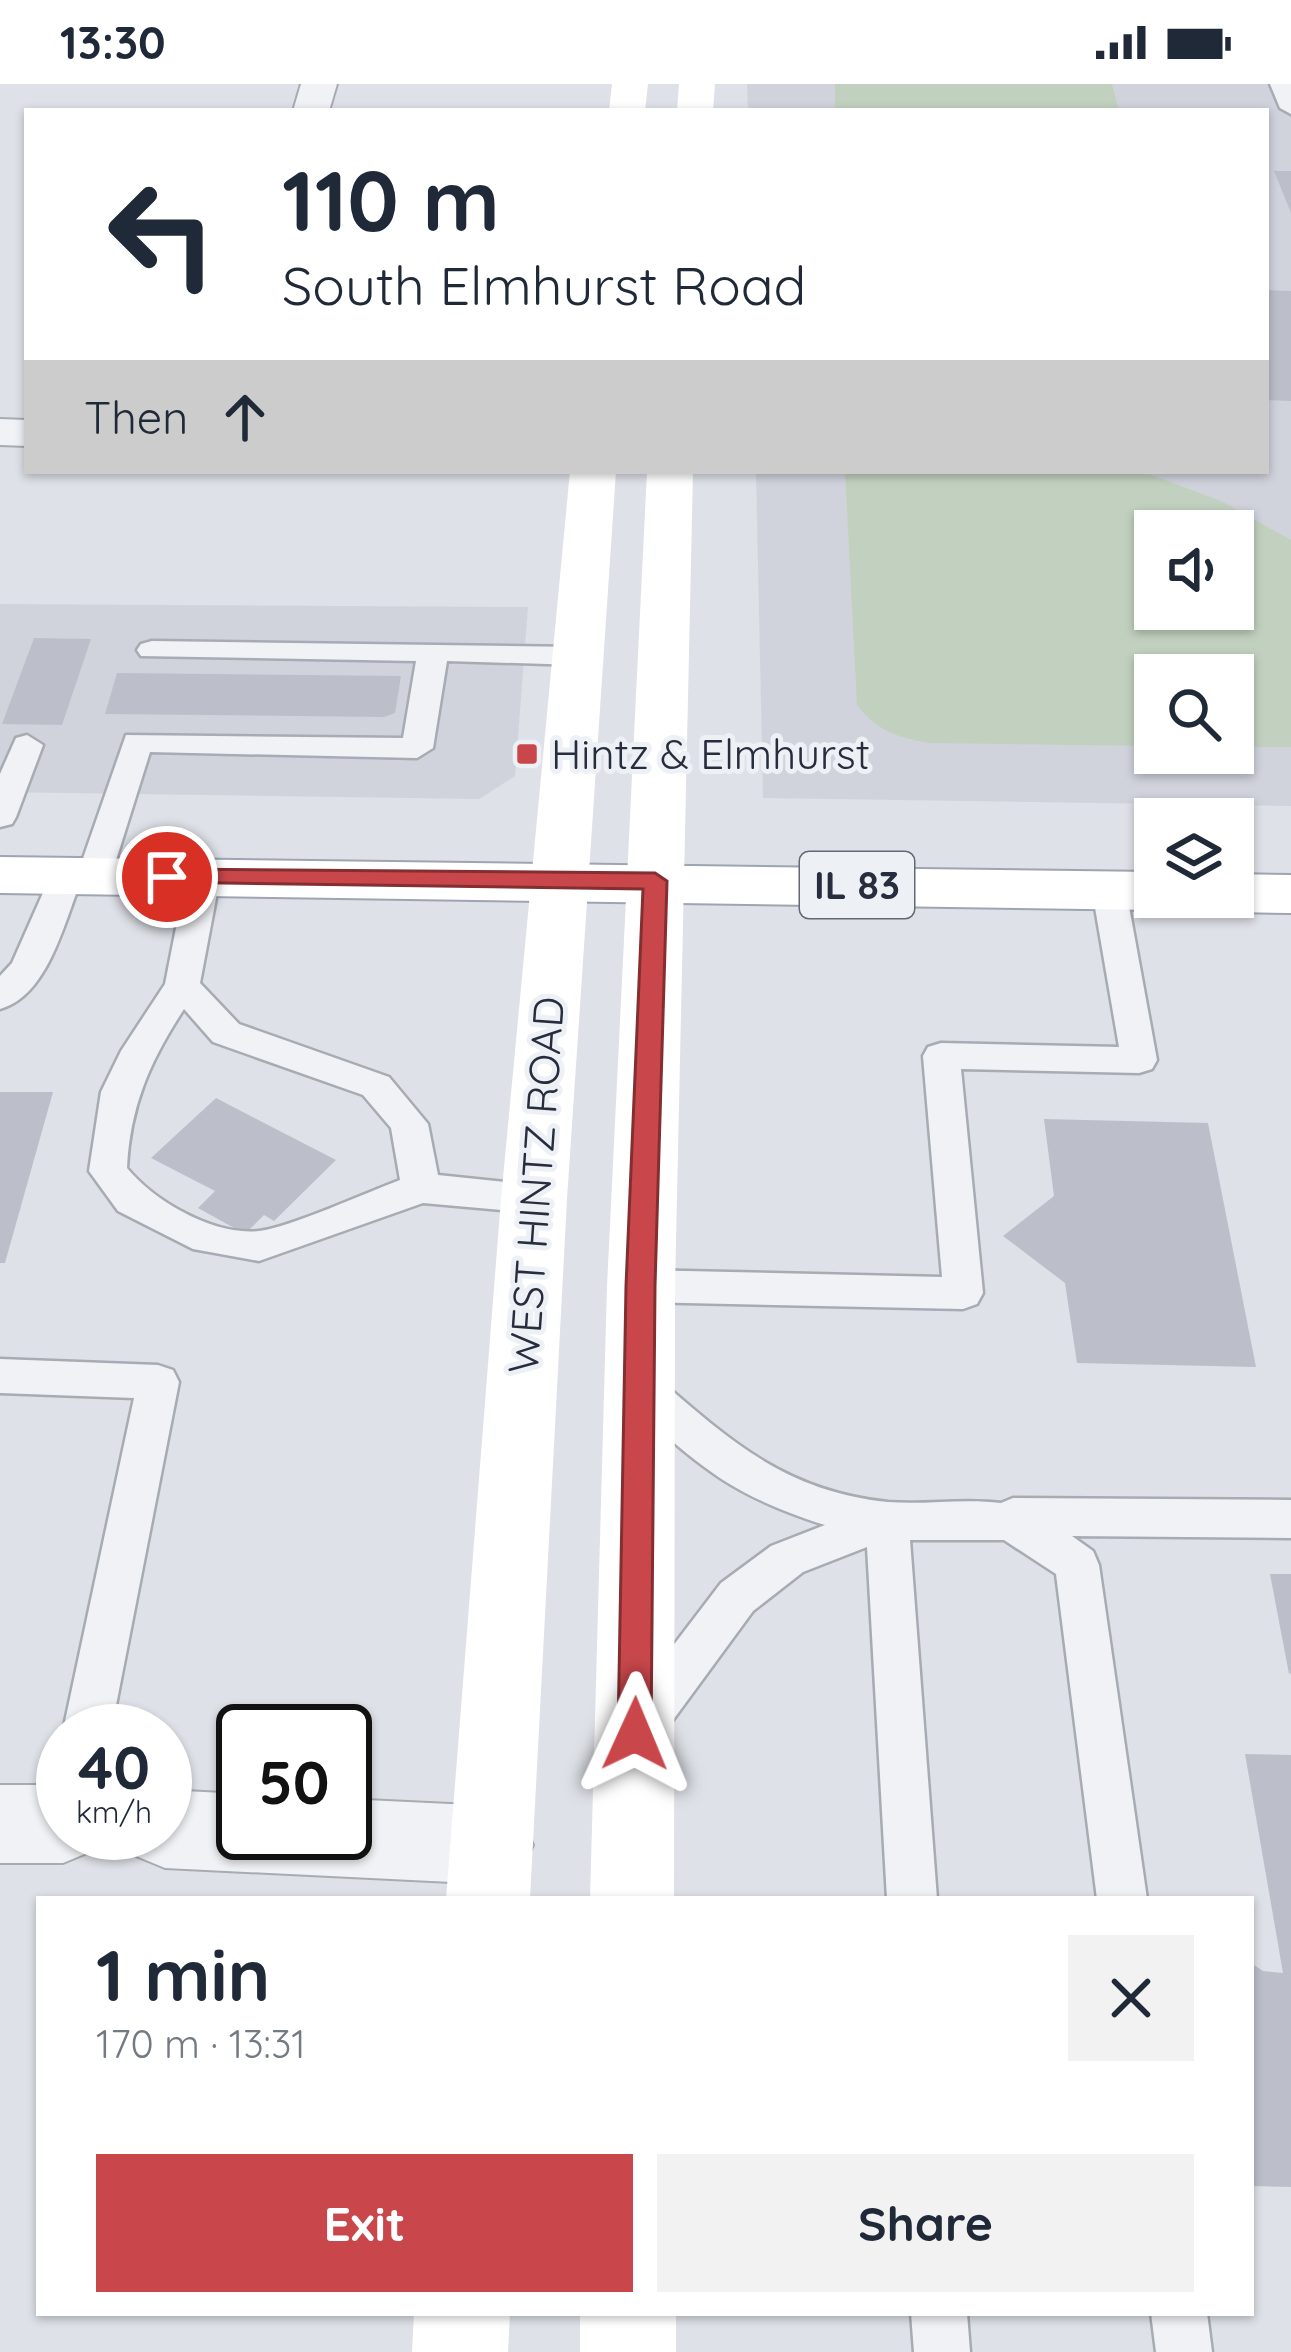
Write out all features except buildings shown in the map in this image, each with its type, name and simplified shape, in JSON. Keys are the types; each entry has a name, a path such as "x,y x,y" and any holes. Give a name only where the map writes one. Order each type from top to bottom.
{"main road":[{"name":"WEST HINTZ ROAD","path":"490,1872 534,1199 593,474"},
{"path":"632,1896 640,1286 670,474"},
{"name":"IL 83","path":"0,875 1132,891"},
{"path":"1254,893 1291,894"},
{"path":"460,2352 462,2316"},
{"path":"628,2316 628,2352"}],"street":[{"path":"0,1823 36,1824"},
{"path":"372,1853 490,1872"}],"lane":[{"path":"1282,84 1291,107"},
{"path":"152,650 578,656"},
{"path":"0,997 27,969 80,876 137,742 417,748 433,652"},
{"path":"0,817 27,745"},
{"path":"203,877 182,985 128,1066 112,1105 109,1171 132,1201 207,1238 259,1246 421,1188 534,1199"},
{"path":"640,1286 963,1293 941,1056 1139,1060 1132,891"},
{"path":"182,985 226,1033 376,1086 409,1124 421,1188"},
{"path":"0,1376 158,1382 92,1704"},
{"path":"639,1387 736,1470 789,1494 887,1520 1291,1519"},
{"path":"995,1517 1042,1535 1077,1565 1122,1896"},
{"path":"635,1734 737,1598 788,1558 887,1520"},
{"path":"887,1520 912,1896"},
{"path":"939,2316 942,2352"},
{"path":"1179,2316 1184,2352"}],"shaded area":[{"path":"747,84 1291,84 1291,806 1254,805 1254,798 1134,798 1134,804 763,798 756,474 1269,474 1269,108 748,108"},
{"path":"0,604 528,607 515,776 479,799 0,792"}],"green space":[{"path":"835,84 1112,84 1118,108 835,108"},
{"path":"845,474 1149,474 1237,510 1134,510 1134,630 1254,630 1254,519 1291,540 1291,747 1254,747 1254,654 1134,654 1134,746 929,743 889,732 857,705"}],"place":[{"name":"Hintz & Elmhurst","path":"527,754"}],"route":[{"path":"167,877 655,881 640,1286 635,1734"}]}
